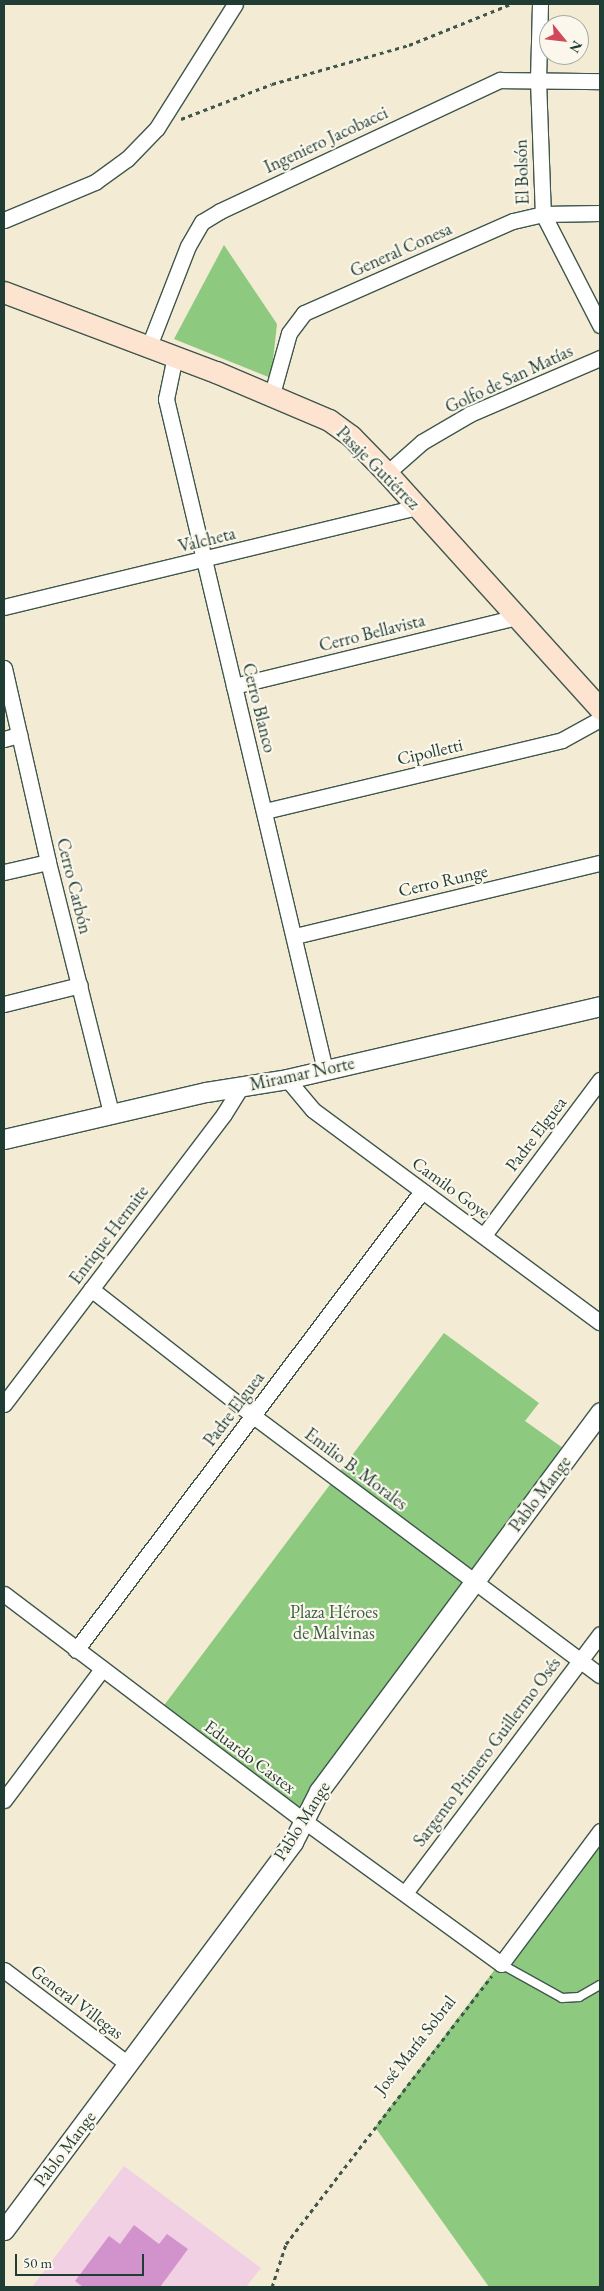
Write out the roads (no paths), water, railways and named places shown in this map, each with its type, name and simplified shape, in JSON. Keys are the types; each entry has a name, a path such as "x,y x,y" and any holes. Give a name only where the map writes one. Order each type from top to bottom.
{"main road":[{"name":"Pasaje Gutiérrez","path":"4,292 176,356 272,394 329,420 351,436 387,473 600,709"}],"street":[{"path":"4,220 95,182 127,159 157,128 235,4"},
{"name":"El Bolsón","path":"540,4 538,80 543,214 600,325"},
{"name":"Ingeniero Jacobacci","path":"149,346 188,246 202,222 500,80 600,80"},
{"name":"General Conesa","path":"272,394 289,333 304,313 513,221 543,214 600,214"},
{"name":"Cerro Blanco","path":"176,356 166,399 202,561 265,811 325,1070"},
{"name":"Golfo de San Matías","path":"387,473 422,442 470,414 600,358"},
{"name":"Valcheta","path":"4,607 202,561 418,507"},
{"name":"Cerro Bellavista","path":"234,686 518,617"},
{"name":"Cerro Carbón","path":"4,668 11,737 48,862 111,1113"},
{"name":"Cipolletti","path":"265,811 562,740 600,719"},
{"path":"4,872 48,862"},
{"name":"Cerro Runge","path":"295,936 600,864"},
{"path":"4,1004 80,985"},
{"name":"Miramar Norte","path":"4,1139 111,1113 325,1070 600,1006"},
{"name":"Camilo Goye","path":"287,1078 313,1110 600,1322"},
{"name":"Padre Elguea","path":"484,1235 600,1080"},
{"name":"Enrique Hermite","path":"4,1404 224,1114 241,1087"},
{"name":"Padre Elguea","path":"76,1650 422,1190"},
{"name":"Emilio B. Morales","path":"91,1289 252,1415 600,1674"},
{"name":"Pablo Mange","path":"4,2230 293,1842 319,1791 600,1412"},
{"name":"Eduardo Castex","path":"4,1594 303,1820 501,1964"},
{"name":"Sargento Primero Guillermo Osés","path":"405,1893 600,1634"},
{"path":"4,1800 102,1669"},
{"path":"501,1964 600,1831"},
{"name":"General Villegas","path":"4,1970 128,2064"}],"lane":[{"path":"501,1964 562,1998 579,1997 600,1985"}],"park label":[{"name":"Plaza Héroes de Malvinas","path":"334,1624"}]}
